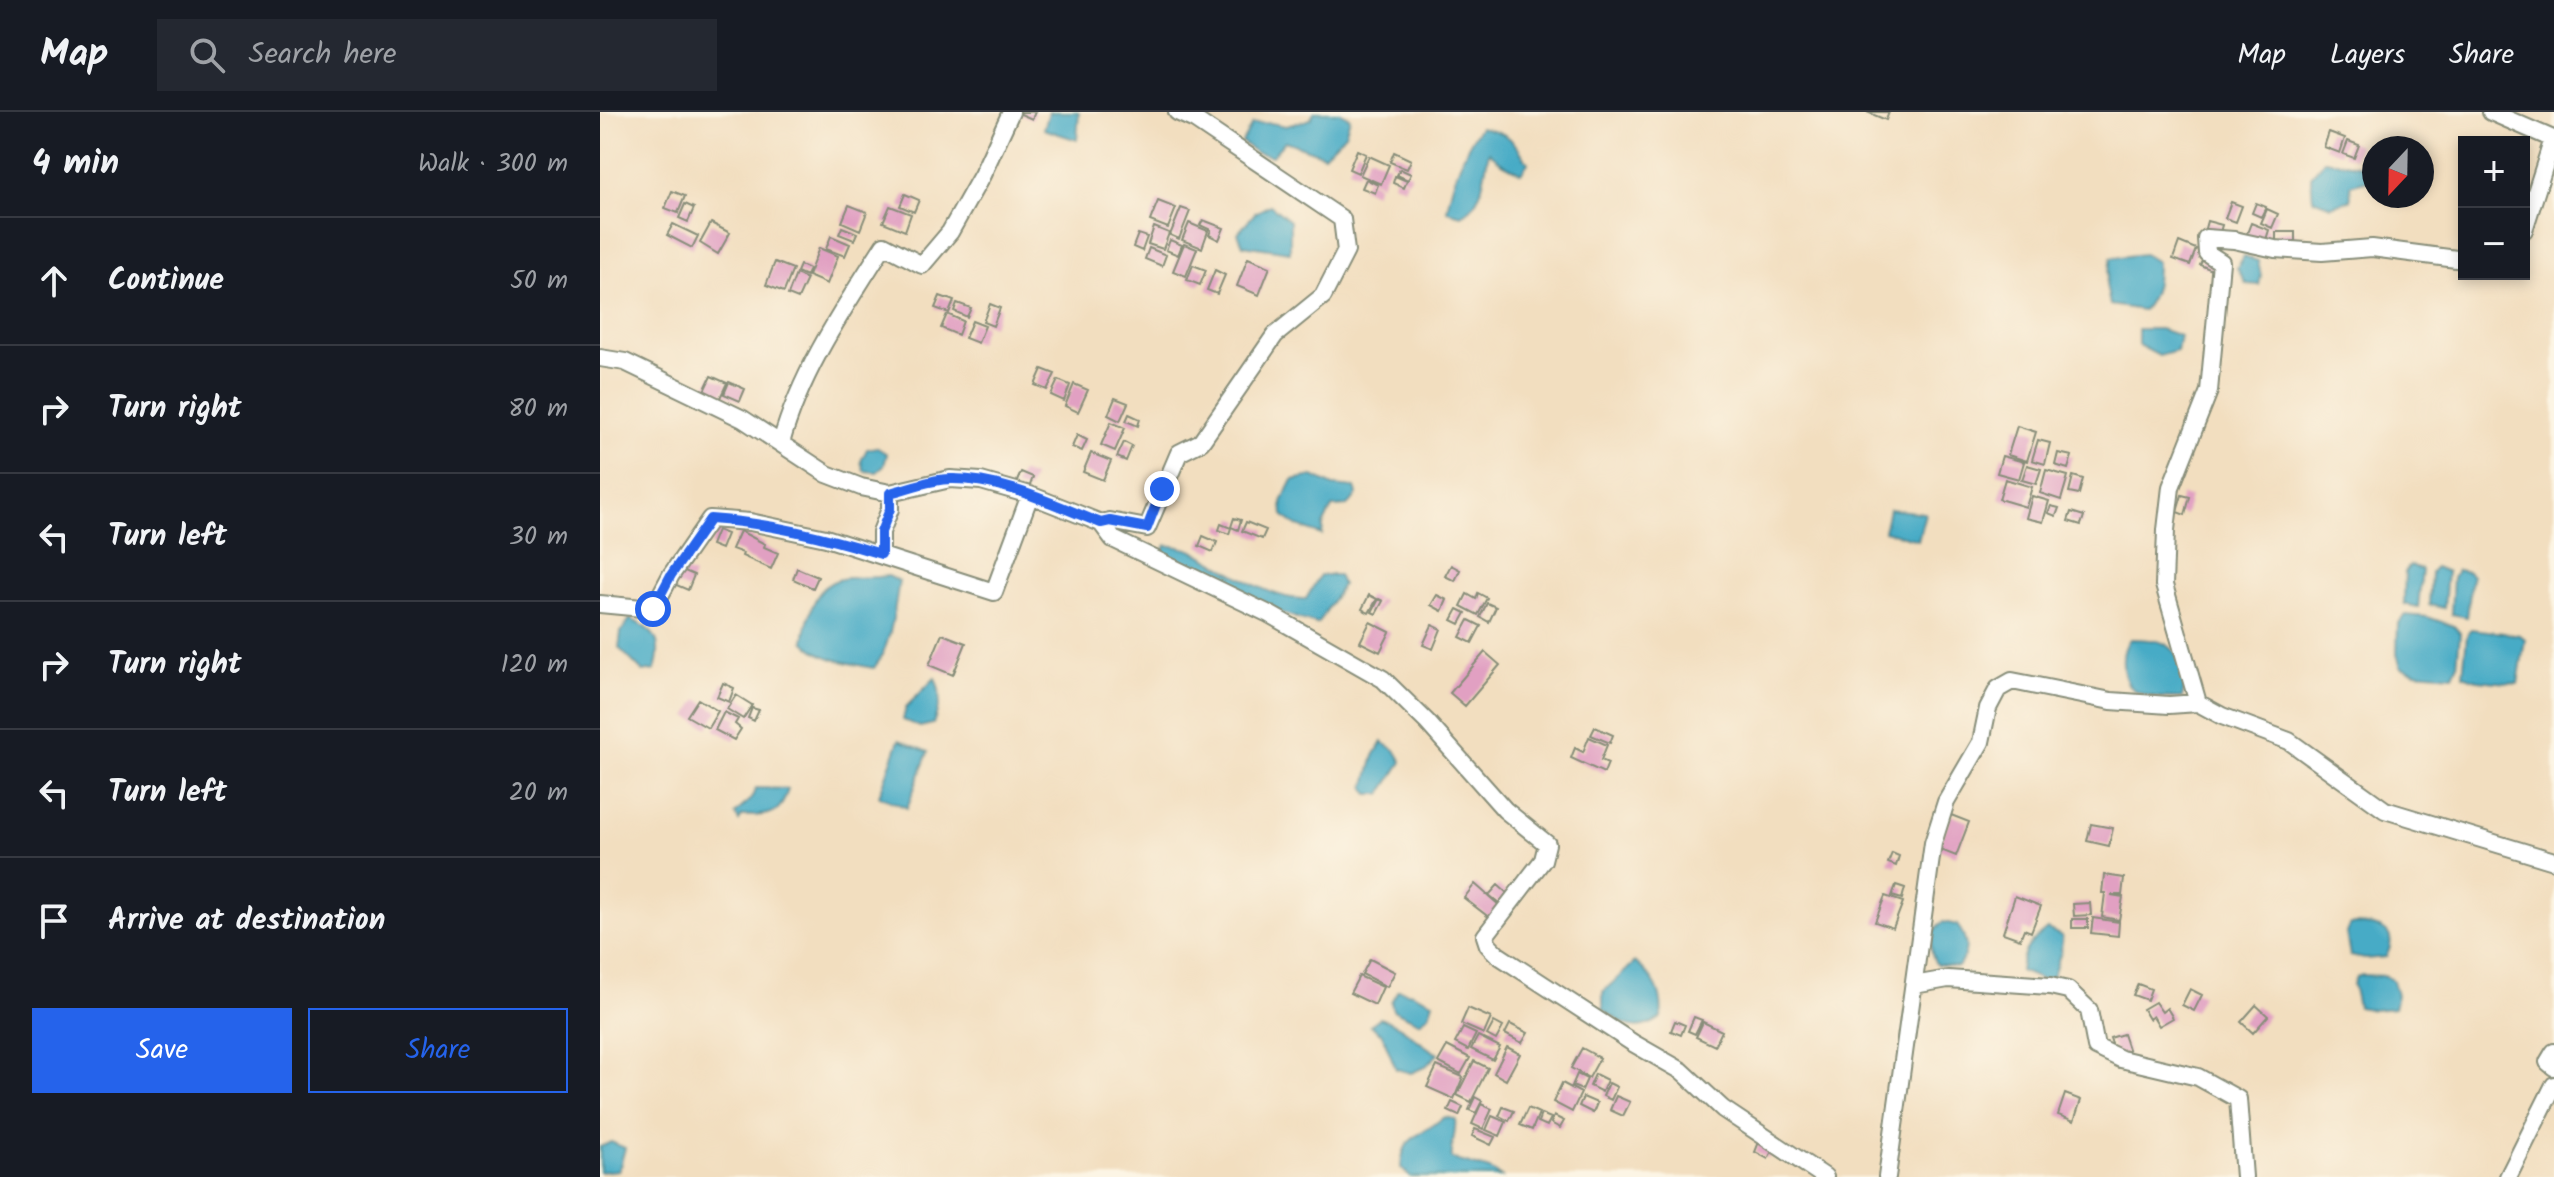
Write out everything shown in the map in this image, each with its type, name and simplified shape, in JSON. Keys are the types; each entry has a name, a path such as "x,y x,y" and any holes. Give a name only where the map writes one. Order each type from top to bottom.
{"street":[{"path":"781,443 787,422 825,337 884,245 922,265 950,232 982,175 1011,112"},
{"path":"1101,523 1110,521 1147,528 1179,453 1201,442 1275,335 1323,296 1346,251 1342,219 1195,120 1177,112"},
{"path":"2491,112 2553,139 2530,211"},
{"path":"2198,703 2164,585 2171,487 2209,391 2221,262 2207,253 2206,238 2275,249 2322,252 2372,248 2458,259"},
{"path":"600,358 625,362 743,419 827,474 861,487 890,493 950,479 981,481 1030,495 1101,523 1113,539 1269,614 1383,679 1427,722 1505,810 1547,844 1543,860 1485,936 1488,945 1498,955 1633,1043 1682,1071 1723,1109 1825,1177"},
{"path":"881,554 881,532 890,509 890,493"},
{"path":"600,604 653,609 671,575 710,519 750,522 826,538 994,592 1030,495"},
{"path":"1887,1177 1933,843 1946,802 1981,742 1988,708 1998,689 2012,681 2111,701 2169,705 2198,703 2222,716 2289,741 2385,810 2554,861"},
{"path":"1914,985 1948,979 2068,990 2089,1010 2096,1047 2121,1059 2198,1077 2238,1099 2244,1177"},
{"path":"2554,1052 2548,1062 2554,1067"},
{"path":"2508,1177 2554,1085"}],"water":[{"path":"1049,112 1079,112 1077,140 1044,129"},
{"path":"1314,112 1339,112 1350,118 1345,134 1324,155 1285,141 1272,156 1255,152 1242,142 1252,124 1286,126 1311,119"},
{"path":"1480,127 1509,138 1528,163 1521,173 1489,152 1482,188 1475,203 1461,215 1447,211 1459,167"},
{"path":"2324,160 2362,166 2362,182 2350,185 2351,200 2331,206 2313,199 2311,176"},
{"path":"1270,205 1290,221 1290,252 1243,245 1238,233 1255,213"},
{"path":"2144,254 2157,262 2151,299 2143,310 2110,305 2106,284 2111,258"},
{"path":"2244,256 2258,261 2259,285 2246,284 2237,268"},
{"path":"2138,329 2160,329 2180,336 2177,351 2159,356 2138,345"},
{"path":"876,447 887,454 884,466 877,472 864,471 861,461 867,449"},
{"path":"1313,476 1333,486 1355,488 1357,494 1348,506 1332,507 1323,525 1322,535 1295,525 1283,515 1282,502 1293,480"},
{"path":"1889,509 1925,513 1918,540 1884,531"},
{"path":"1166,545 1191,550 1262,588 1292,598 1306,599 1320,575 1338,575 1342,585 1318,624 1258,603 1162,555"},
{"path":"2410,565 2422,570 2418,607 2404,604 2405,572"},
{"path":"2435,567 2447,572 2444,608 2429,605 2431,573"},
{"path":"2457,570 2472,576 2467,617 2451,614 2453,577"},
{"path":"888,576 899,581 894,615 885,649 874,668 827,657 804,641 815,600 828,585 848,578"},
{"path":"2405,615 2427,617 2454,626 2460,633 2457,666 2453,675 2415,672 2401,667 2397,654 2398,623"},
{"path":"630,619 656,638 658,652 655,670 643,672 619,648 621,632"},
{"path":"2471,629 2520,635 2525,639 2518,684 2477,680 2463,675 2467,635"},
{"path":"2130,639 2155,641 2174,651 2184,678 2182,698 2142,694 2128,684 2124,676 2123,657"},
{"path":"935,678 939,701 933,724 920,727 903,720 906,707"},
{"path":"899,740 928,752 907,808 879,796"},
{"path":"1382,742 1395,750 1402,762 1381,794 1369,794 1365,788 1374,756"},
{"path":"756,788 788,789 777,810 742,816 739,821 735,814 751,799"},
{"path":"1943,922 1957,925 1965,940 1964,956 1958,967 1936,964 1934,959 1932,935"},
{"path":"2349,926 2378,927 2388,934 2390,947 2386,957 2365,959 2350,956 2346,933"},
{"path":"2047,929 2062,936 2061,952 2052,977 2042,980 2020,971 2028,947"},
{"path":"1635,962 1656,987 1662,1009 1661,1018 1637,1027 1617,1020 1603,1009 1603,992"},
{"path":"2385,976 2393,981 2397,995 2394,1008 2373,1010 2358,1007 2353,984 2356,977"},
{"path":"1398,990 1433,1002 1429,1015 1419,1022 1393,1010 1391,1002"},
{"path":"1380,1018 1396,1025 1438,1054 1425,1067 1411,1073 1396,1069 1382,1034 1370,1025"},
{"path":"1444,1117 1455,1119 1452,1159 1490,1170 1501,1177 1410,1177 1401,1168 1409,1142"},
{"path":"611,1142 625,1148 619,1170 600,1172 600,1147"}],"building":[{"path":"1016,112 1035,112 1032,119"},
{"path":"1867,112 1889,112 1886,120"},
{"path":"2329,132 2345,138 2340,153 2324,147"},
{"path":"2348,141 2359,145 2354,158 2343,154"},
{"path":"1357,150 1366,154 1358,173 1349,169"},
{"path":"1394,152 1411,160 1407,169 1390,162"},
{"path":"1369,156 1389,165 1381,184 1360,175"},
{"path":"1400,169 1411,174 1408,180 1397,175"},
{"path":"1395,176 1407,181 1404,188 1393,183"},
{"path":"1366,179 1378,185 1375,193 1362,188"},
{"path":"672,191 685,196 678,213 665,208"},
{"path":"905,194 919,200 914,212 900,206"},
{"path":"1158,201 1176,208 1168,228 1150,221"},
{"path":"2231,202 2242,206 2236,222 2225,218"},
{"path":"2256,203 2266,207 2261,217 2252,213"},
{"path":"685,204 694,208 688,222 679,218"},
{"path":"849,205 867,212 860,230 842,222"},
{"path":"890,206 911,214 905,231 883,222"},
{"path":"1181,208 1190,211 1179,239 1170,235"},
{"path":"2267,209 2278,214 2272,228 2261,223"},
{"path":"1203,220 1224,228 1219,240 1209,235 1211,230 1200,225"},
{"path":"2207,221 2222,225 2219,236 2204,232"},
{"path":"711,223 730,233 718,254 700,243"},
{"path":"1189,223 1208,231 1202,248 1182,240"},
{"path":"2251,223 2269,230 2265,243 2246,236"},
{"path":"673,224 698,236 692,248 667,235"},
{"path":"842,227 857,233 854,240 839,234"},
{"path":"1154,227 1169,233 1163,249 1148,244"},
{"path":"2276,232 2295,232 2295,247 2276,247"},
{"path":"1138,234 1147,237 1142,251 1133,247"},
{"path":"831,236 850,244 845,256 826,249"},
{"path":"1170,240 1182,245 1178,255 1166,250"},
{"path":"2179,242 2196,249 2190,265 2173,259"},
{"path":"1184,244 1197,249 1186,276 1173,271"},
{"path":"819,248 838,256 827,284 808,276"},
{"path":"1149,248 1166,255 1162,266 1145,259"},
{"path":"2204,257 2216,262 2212,270 2200,265"},
{"path":"1248,258 1270,267 1259,295 1237,286"},
{"path":"775,262 793,269 784,292 766,285"},
{"path":"800,265 809,269 806,276 797,272"},
{"path":"1193,265 1206,270 1200,285 1187,280"},
{"path":"1215,270 1225,275 1217,294 1207,290"},
{"path":"796,274 807,279 798,299 788,295"},
{"path":"940,296 954,301 949,313 935,308"},
{"path":"957,303 971,308 967,317 954,311"},
{"path":"990,304 1000,308 993,326 983,322"},
{"path":"947,314 963,321 958,335 941,328"},
{"path":"972,321 985,326 978,343 965,338"},
{"path":"1042,369 1055,374 1047,390 1035,385"},
{"path":"711,376 727,383 719,400 703,393"},
{"path":"1058,380 1070,385 1064,401 1051,395"},
{"path":"729,382 745,389 740,401 724,394"},
{"path":"1074,384 1088,390 1078,412 1065,406"},
{"path":"1115,398 1128,403 1120,421 1108,415"},
{"path":"1129,414 1140,419 1138,426 1126,421"},
{"path":"1111,422 1125,428 1115,451 1101,445"},
{"path":"2017,426 2036,432 2027,461 2008,455"},
{"path":"1077,435 1087,440 1082,451 1072,447"},
{"path":"2038,440 2050,443 2045,464 2032,460"},
{"path":"1124,442 1132,446 1126,461 1117,457"},
{"path":"1091,453 1111,461 1103,480 1083,472"},
{"path":"2058,453 2072,456 2068,469 2055,465"},
{"path":"2002,456 2024,462 2019,479 1997,473"},
{"path":"2027,465 2041,469 2036,484 2022,480"},
{"path":"2046,470 2068,476 2061,500 2040,493"},
{"path":"1021,472 1033,477 1028,491 1015,486"},
{"path":"2073,476 2083,479 2079,494 2069,492"},
{"path":"2005,479 2032,487 2026,507 1999,499"},
{"path":"2182,495 2190,497 2185,515 2177,512"},
{"path":"2032,496 2049,501 2043,522 2026,518"},
{"path":"2051,506 2059,508 2056,516 2048,513"},
{"path":"2071,512 2084,516 2081,525 2068,521"},
{"path":"1234,518 1241,520 1238,530 1231,527"},
{"path":"1246,522 1266,530 1262,539 1242,531"},
{"path":"1221,524 1231,528 1229,534 1219,530"},
{"path":"717,530 727,534 721,549 711,545"},
{"path":"740,531 778,553 771,569 732,549"},
{"path":"1203,536 1217,542 1213,552 1199,546"},
{"path":"1451,565 1460,570 1455,581 1445,576"},
{"path":"797,568 818,577 813,588 793,579"},
{"path":"680,569 694,575 688,590 674,584"},
{"path":"1478,593 1487,598 1478,615 1461,606 1467,594 1476,599"},
{"path":"1369,595 1377,599 1369,613 1362,609"},
{"path":"1437,595 1447,600 1442,611 1431,605"},
{"path":"1379,599 1383,601 1376,614 1372,612"},
{"path":"1487,603 1496,607 1489,622 1480,617"},
{"path":"1458,609 1466,613 1460,624 1452,620"},
{"path":"1469,620 1481,626 1472,643 1460,637"},
{"path":"1370,622 1390,632 1380,652 1360,642"},
{"path":"1432,625 1441,629 1433,649 1423,645"},
{"path":"942,634 966,643 953,675 929,665"},
{"path":"1485,652 1500,665 1465,706 1450,693"},
{"path":"723,683 734,688 729,702 717,697"},
{"path":"736,695 752,705 743,719 727,709"},
{"path":"698,699 718,711 708,728 687,716"},
{"path":"752,708 759,710 754,721 748,718"},
{"path":"724,712 738,719 735,724 741,729 734,740 715,730"},
{"path":"1595,727 1613,735 1610,743 1591,735"},
{"path":"1589,737 1607,745 1601,760 1608,763 1604,773 1571,758 1575,748 1583,752"},
{"path":"1951,815 1969,822 1956,856 1938,849"},
{"path":"2091,824 2113,828 2109,846 2087,841"},
{"path":"1892,853 1899,856 1896,866 1888,863"},
{"path":"2104,875 2124,878 2122,895 2111,895 2123,897 2119,920 2102,917"},
{"path":"1475,884 1500,906 1490,918 1464,898"},
{"path":"1498,885 1507,893 1499,903 1489,895"},
{"path":"1896,885 1905,888 1902,899 1892,896"},
{"path":"1885,896 1903,902 1893,928 1875,922"},
{"path":"2015,896 2041,906 2031,932 2024,929 2020,939 2003,933"},
{"path":"2090,903 2091,915 2074,916 2073,904"},
{"path":"2093,918 2119,922 2118,936 2091,933"},
{"path":"2072,919 2088,919 2088,928 2072,928"},
{"path":"1370,959 1395,972 1387,987 1362,974"},
{"path":"1359,976 1383,987 1375,1005 1350,993"},
{"path":"2138,984 2151,989 2147,1000 2133,995"},
{"path":"2190,989 2202,995 2194,1011 2182,1005"},
{"path":"2155,1002 2162,1012 2167,1008 2173,1018 2159,1026 2153,1016 2149,1019 2143,1009"},
{"path":"2256,1005 2268,1016 2253,1033 2241,1022"},
{"path":"1468,1008 1491,1018 1484,1034 1461,1024"},
{"path":"1694,1017 1702,1020 1695,1034 1688,1031"},
{"path":"1675,1021 1685,1025 1681,1035 1671,1031"},
{"path":"1494,1022 1503,1027 1496,1040 1487,1035"},
{"path":"1703,1022 1722,1031 1715,1046 1696,1037"},
{"path":"1510,1024 1528,1033 1522,1043 1505,1034"},
{"path":"1463,1028 1476,1034 1468,1050 1455,1043"},
{"path":"2123,1034 2129,1052 2116,1056 2110,1038"},
{"path":"1478,1036 1500,1047 1493,1060 1471,1049"},
{"path":"1447,1046 1470,1058 1461,1074 1438,1062"},
{"path":"1507,1047 1520,1054 1506,1080 1494,1073"},
{"path":"1582,1048 1600,1058 1589,1078 1571,1068"},
{"path":"1474,1061 1488,1068 1471,1102 1457,1095"},
{"path":"1437,1066 1463,1077 1454,1099 1427,1087"},
{"path":"1577,1074 1587,1079 1582,1090 1572,1086"},
{"path":"1595,1074 1607,1080 1602,1092 1590,1086"},
{"path":"1562,1083 1581,1093 1572,1112 1553,1102"},
{"path":"1609,1083 1617,1087 1611,1100 1603,1096"},
{"path":"2065,1094 2081,1100 2074,1121 2058,1115"},
{"path":"1616,1096 1630,1102 1623,1116 1610,1110"},
{"path":"1475,1097 1482,1101 1476,1113 1469,1110"},
{"path":"1583,1097 1597,1103 1593,1113 1579,1106"},
{"path":"1452,1102 1463,1107 1459,1116 1448,1111"},
{"path":"1481,1104 1492,1109 1483,1129 1472,1124"},
{"path":"1503,1107 1514,1111 1509,1121 1499,1116"},
{"path":"1528,1108 1539,1113 1532,1130 1520,1125"},
{"path":"1541,1114 1551,1118 1547,1126 1538,1122"},
{"path":"1492,1116 1506,1122 1500,1136 1486,1130"},
{"path":"1554,1116 1564,1121 1560,1128 1551,1123"},
{"path":"1475,1129 1495,1137 1491,1145 1472,1136"},
{"path":"1759,1142 1773,1149 1768,1159 1755,1152"}],"route":[{"path":"653,609 671,575 710,519 750,522 826,538 881,554 881,532 890,509 890,493 928,483 950,479 981,481 1030,495 1101,523 1110,521 1147,528 1162,489"}]}
